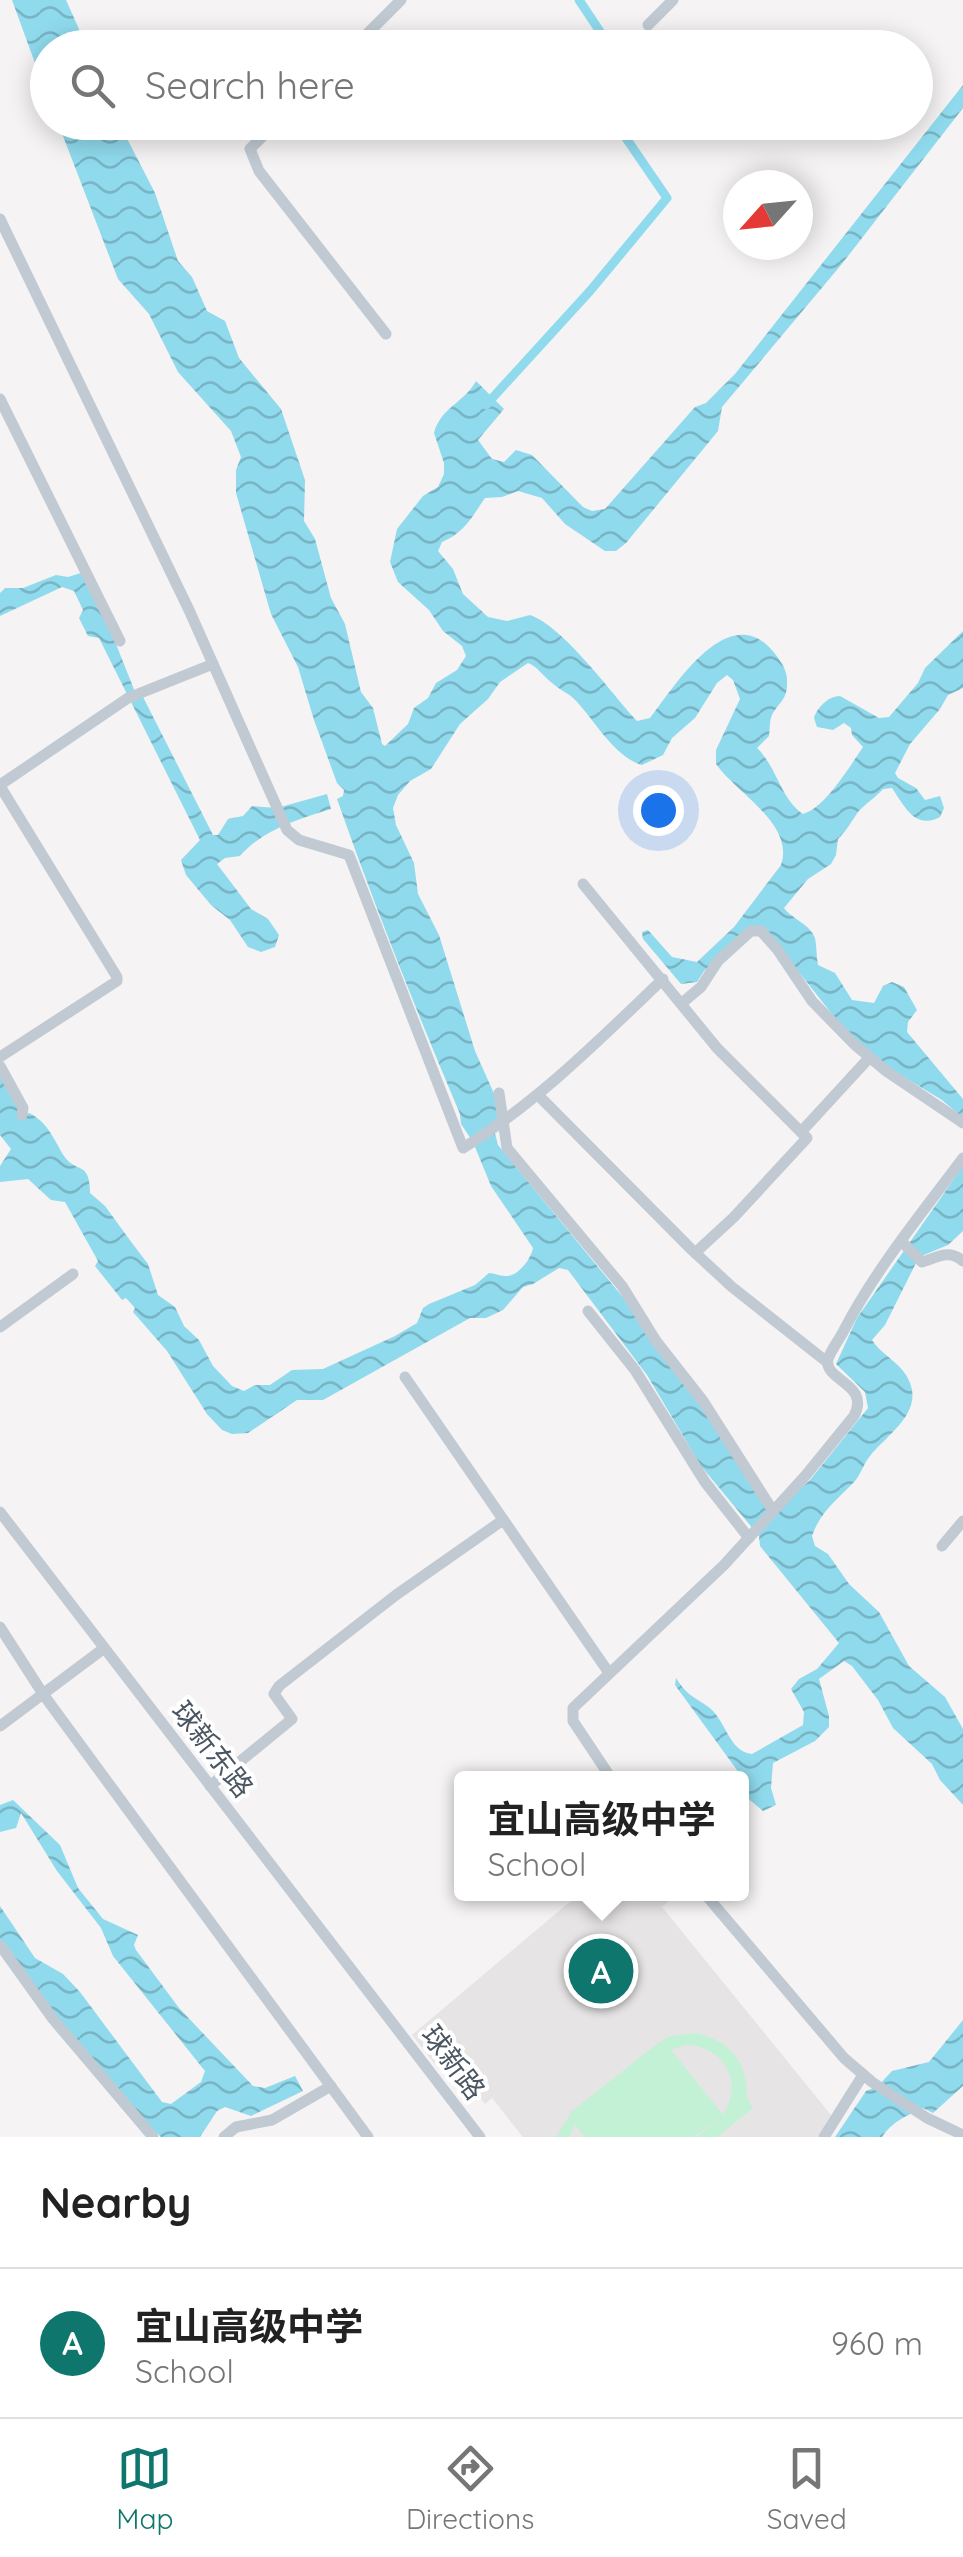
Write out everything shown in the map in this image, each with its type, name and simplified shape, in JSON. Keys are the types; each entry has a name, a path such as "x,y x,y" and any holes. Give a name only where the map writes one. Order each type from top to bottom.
{"street":[{"path":"371,30 401,0"},
{"path":"648,25 673,0"},
{"path":"259,140 250,149 259,171 386,334"},
{"path":"0,219 93,406 284,825 299,840 349,855 463,1148 538,1095 663,979"},
{"path":"0,398 120,641"},
{"path":"0,1057 117,981 117,977 0,786 128,698 213,664"},
{"path":"584,884 744,1078 807,1138 734,1217 694,1253"},
{"path":"682,1002 701,987 718,961 751,930 758,930 777,949 812,1001 869,1058 963,1123"},
{"path":"801,1132 869,1058"},
{"path":"0,1066 23,1108 22,1115"},
{"path":"498,1093 507,1148 622,1286 656,1341 708,1410 772,1513"},
{"path":"538,1095 694,1253 828,1362 830,1369 856,1395 857,1410 806,1476 692,1597 574,1705 571,1715 607,1771"},
{"path":"828,1362 852,1314 963,1158"},
{"path":"902,1242 920,1260 952,1253 963,1261"},
{"path":"0,1327 73,1274"},
{"path":"588,1311 636,1370 704,1482 750,1537"},
{"path":"405,1377 609,1673"},
{"name":"球新东路","path":"0,1512 388,2017"},
{"path":"210,1786 292,1720 274,1694 279,1686 396,1595 503,1520"},
{"path":"942,1546 963,1522"},
{"path":"0,1627 43,1694 368,2137"},
{"path":"0,1726 103,1649"},
{"path":"711,1901 831,2045 867,2079 927,2118 963,2135"},
{"path":"0,1946 53,2018 153,2137"},
{"name":"球新路","path":"388,2017 478,2136"},
{"path":"824,2137 867,2079"},
{"path":"224,2137 236,2126 276,2118 331,2086"}],"shaded area":[{"path":"571,1901 669,1901 662,1907 831,2115 818,2137 523,2137 492,2098 485,2104 450,2059 438,2068 412,2035"}],"green space":[{"path":"694,2033 727,2047 742,2069 753,2108 717,2137 697,2137 721,2116 694,2137 585,2137 575,2125 569,2137 556,2137 572,2111 670,2036","holes":["685,2045 720,2058 731,2078 732,2090 723,2115 671,2050"]}],"water":[{"path":"12,0 66,0 79,30 30,30 30,49"},
{"path":"963,85 963,108 841,265 722,407 718,431 626,543 616,551 605,551 565,524 542,498 518,491 485,498 467,524 442,542 438,551 453,569 463,594 488,617 507,621 530,615 543,622 572,646 637,721 650,718 685,672 717,643 734,636 751,636 768,646 783,666 787,686 772,715 769,736 757,748 789,800 803,814 820,804 863,747 844,723 833,730 817,727 814,718 820,707 840,696 879,718 889,717 918,683 925,668 963,631 963,688 948,695 910,744 895,773 925,800 940,796 944,808 940,817 917,819 892,788 883,789 858,812 838,839 831,864 808,879 784,908 813,933 818,965 835,973 852,1000 874,1003 883,986 892,982 904,987 917,1010 908,1022 907,1032 963,1099 963,1118 942,1100 879,1062 847,1033 764,928 749,930 697,982 681,984 643,939 642,932 648,930 672,957 697,962 734,927 781,865 780,836 772,823 716,764 716,750 740,699 727,675 717,683 695,718 672,738 663,755 642,765 623,755 575,700 528,663 500,682 488,699 460,724 431,769 410,781 393,808 396,825 414,863 418,894 439,935 475,1051 496,1098 499,1121 493,1126 498,1145 630,1306 771,1516 810,1480 868,1408 865,1392 836,1364 857,1318 963,1166 963,1231 948,1245 919,1257 885,1325 872,1340 908,1378 911,1406 856,1479 824,1513 812,1536 815,1546 828,1554 849,1584 879,1612 909,1666 945,1697 963,1729 963,1805 940,1780 932,1764 893,1728 878,1700 844,1661 819,1679 829,1727 815,1741 773,1763 771,1788 776,1805 763,1811 749,1799 749,1771 738,1771 675,1685 676,1678 686,1691 713,1711 738,1747 752,1754 803,1725 804,1712 791,1689 799,1679 817,1669 839,1643 701,1466 647,1375 568,1270 559,1268 523,1287 503,1310 486,1318 470,1318 323,1400 297,1400 248,1433 232,1434 222,1430 207,1414 167,1351 133,1312 135,1308 126,1298 122,1300 95,1266 98,1261 65,1202 51,1200 28,1179 0,1182 0,1166 11,1149 0,1135 0,1075 25,1116 29,1113 41,1121 64,1156 88,1176 90,1193 105,1206 148,1264 158,1295 175,1307 213,1366 232,1386 244,1391 255,1385 270,1385 292,1370 323,1369 395,1336 417,1323 423,1308 475,1285 489,1273 515,1274 527,1262 533,1248 491,1186 461,1124 366,878 337,799 344,790 337,783 298,667 271,614 236,493 236,470 241,457 231,431 178,372 149,314 118,279 65,140 128,140 155,193 178,261 192,277 207,311 225,321 239,358 281,409 305,480 304,521 315,539 331,598 345,624 361,692 373,708 385,746 408,724 414,708 428,698 436,683 457,670 466,656 462,646 443,631 429,610 398,582 390,562 397,529 423,496 438,487 444,474 434,433 442,417 476,381 504,409 478,440 492,459 504,462 516,450 532,455 583,507 592,511 605,509 695,407 706,403 735,374 920,140 933,140 933,123"},
{"path":"81,573 135,692 142,695 213,835 218,835 228,819 243,816 252,806 277,808 327,794 331,809 282,826 240,856 225,858 217,864 251,909 268,919 279,935 275,947 261,952 248,947 230,920 211,905 186,875 181,860 200,840 99,638 88,636 79,618 83,610 74,591 62,587 0,616 0,593 5,588 23,588 56,575"},
{"path":"13,1800 60,1845 78,1888 103,1919 138,1935 136,1950 179,2008 253,2086 265,2088 295,2076 303,2091 251,2116 225,2107 217,2111 200,2137 161,2137 145,2122 49,2007 0,1939 0,1906 35,1958 63,1974 80,1992 162,2102 171,2104 201,2082 205,2071 113,1956 101,1928 57,1871 21,1813 16,1828 0,1832 0,1805"},
{"path":"963,2020 963,2086 933,2113 923,2108 895,2123 882,2137 835,2137 866,2091 878,2086 892,2071 929,2062"}],"waterway":[{"path":"579,0 599,30"},
{"path":"486,405 590,291 667,198 627,140"}],"place":[{"name":"宜山高级中学","path":"601,1971"}]}
